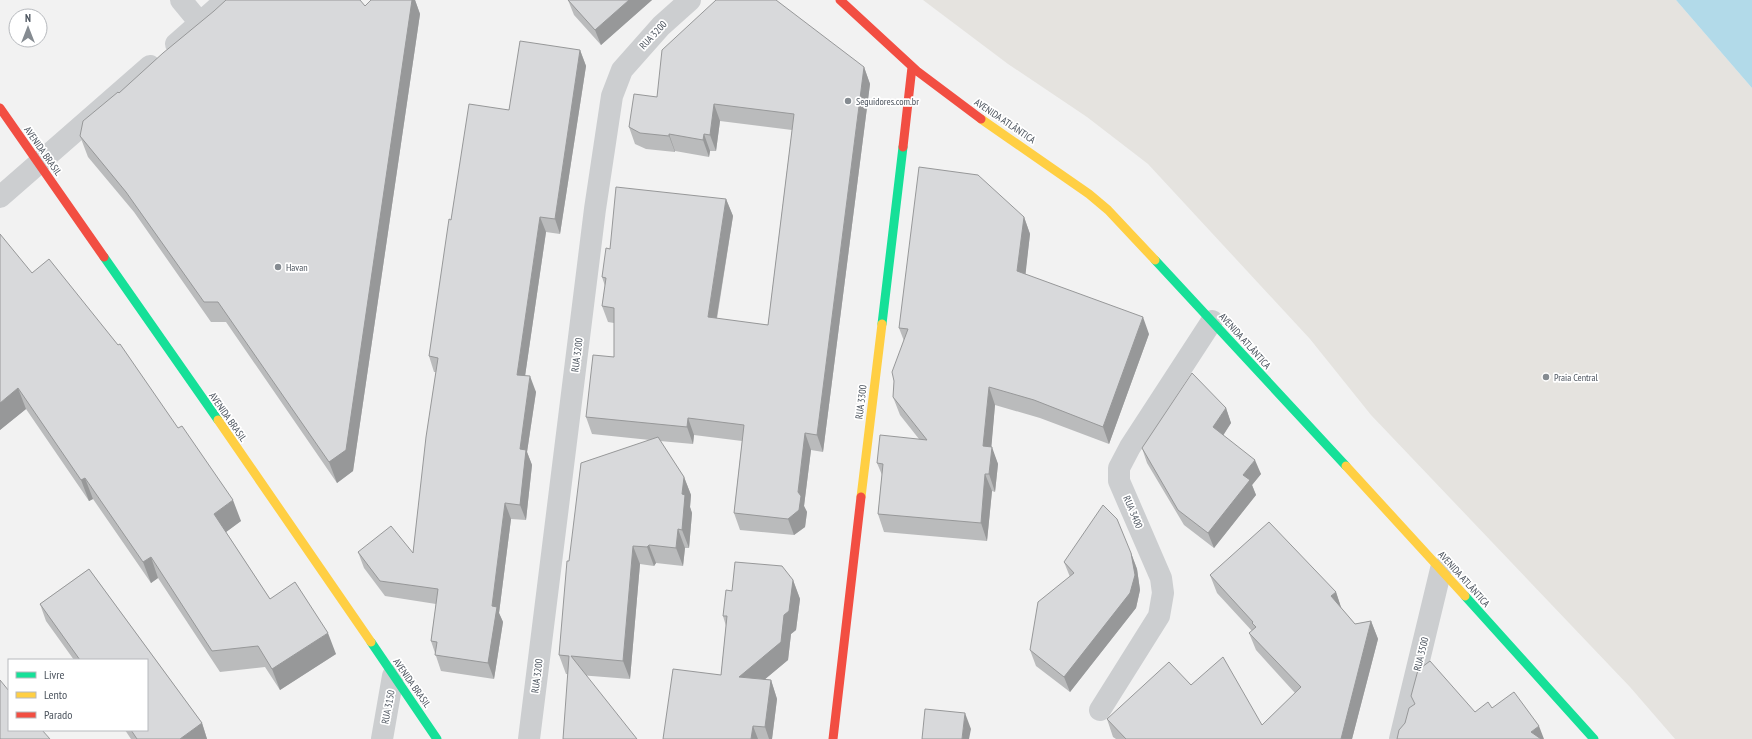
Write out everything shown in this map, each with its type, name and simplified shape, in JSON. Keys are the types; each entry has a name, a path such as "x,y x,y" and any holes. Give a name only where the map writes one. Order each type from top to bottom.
{"main road":[{"name":"AVENIDA ATLÂNTICA","path":"840,0 912,67 946,94 1079,185 1108,210 1441,570 1594,739"},
{"name":"RUA 3300","path":"833,739 912,67"},
{"name":"AVENIDA BRASIL","path":"0,108 300,537 437,739"}],"street":[{"path":"181,0 200,23"},
{"path":"0,197 226,0"},
{"name":"RUA 3200","path":"529,739 595,209 612,96 622,70 661,26 690,0"},
{"name":"RUA 3400","path":"1100,710 1159,616 1163,593 1161,578 1119,481 1119,468 1130,447 1212,321"},
{"name":"RUA 3500","path":"1400,739 1441,570"},
{"name":"RUA 3150","path":"382,739 393,676"}],"sand":[{"name":"Praia Central","path":"923,0 1676,0 1752,88 1752,739 1675,739 1630,687 1371,415 1310,339 1148,164 1087,117 1008,64"}],"water":[{"path":"1676,0 1752,0 1752,88"}],"building":[{"name":"Havan","path":"226,0 360,0 365,6 371,0 412,0 346,450 329,462 218,302 204,302 126,192 80,136 83,121 118,92 119,93 163,53"},
{"path":"568,0 629,0 595,30"},
{"path":"716,0 776,0 864,67 817,435 805,433 798,492 801,496 799,510 788,519 734,513 744,425 688,418 687,427 586,417 593,355 614,357 614,308 602,306 606,278 602,277 606,248 610,249 616,187 726,199 708,317 768,325 794,114 714,104 710,135 704,134 703,140 669,134 669,136 640,133 629,127 634,94 657,97 662,50"},
{"path":"520,41 580,50 555,219 540,217 517,375 530,376 520,449 526,450 520,505 505,503 492,606 497,607 488,663 435,655 437,642 431,641 438,589 380,581 358,552 391,526 413,553 426,437 438,358 429,356 449,219 451,220 469,104 509,110"},
{"path":"919,167 978,175 1024,217 1017,271 1143,317 1103,427 1034,400 989,387 983,446 992,447 989,474 985,474 981,523 878,514 883,464 877,463 880,435 927,440 893,397 894,381 892,372 908,329 899,328"},
{"path":"0,234 32,273 49,259 118,345 120,344 178,428 182,426 233,500 214,514 270,599 295,582 328,633 272,669 258,646 212,651 151,557 143,562 85,478 81,480 18,388 0,403"},
{"path":"1192,373 1226,408 1213,427 1255,460 1243,475 1250,480 1208,533 1178,510 1142,448"},
{"path":"658,437 684,477 682,494 685,495 682,530 678,529 676,548 649,545 647,547 633,546 623,661 571,656 637,739 563,739 569,656 559,655 567,561 569,561 581,463"},
{"path":"1103,505 1117,519 1131,553 1135,575 1130,593 1064,677 1030,650 1038,602 1074,573 1064,562"},
{"path":"1269,522 1336,592 1331,596 1355,624 1371,621 1341,739 1126,739 1107,719 1169,662 1191,685 1223,657 1262,725 1301,687 1249,633 1256,627 1252,623 1253,622 1210,575"},
{"path":"735,562 782,566 793,580 789,611 784,615 781,642 739,677 771,680 765,727 753,726 751,739 663,739 673,669 721,675 727,616 723,616 726,590 732,591"},
{"path":"89,569 202,723 180,739 137,739 132,731 148,731 148,659 79,659 40,604"},
{"path":"1430,661 1475,712 1488,702 1492,708 1514,692 1539,726 1531,732 1541,739 1397,739 1399,730 1405,723 1409,708 1415,704 1411,696 1418,670"},
{"path":"0,680 8,690 8,731 43,731 50,739 0,739"},
{"path":"925,709 965,713 962,739 922,739"}],"traffic: fast":[{"path":"882,324 903,147"},
{"path":"104,257 218,420"},
{"path":"1155,260 1346,466"},
{"path":"1465,596 1594,739"},
{"path":"371,642 437,739"}],"traffic: slow":[{"path":"981,119 1089,194 1108,210 1155,260"},
{"path":"861,497 882,324"},
{"path":"218,420 371,642"},
{"path":"1346,466 1465,596"}],"traffic: jam":[{"path":"840,0 917,71 981,119"},
{"path":"903,147 912,67"},
{"path":"0,108 104,257"},
{"path":"833,739 861,497"}],"place":[{"name":"Seguidores.com.br","path":"848,101"},
{"name":"Havan","path":"278,267"},
{"name":"Praia Central","path":"1546,377"}]}
